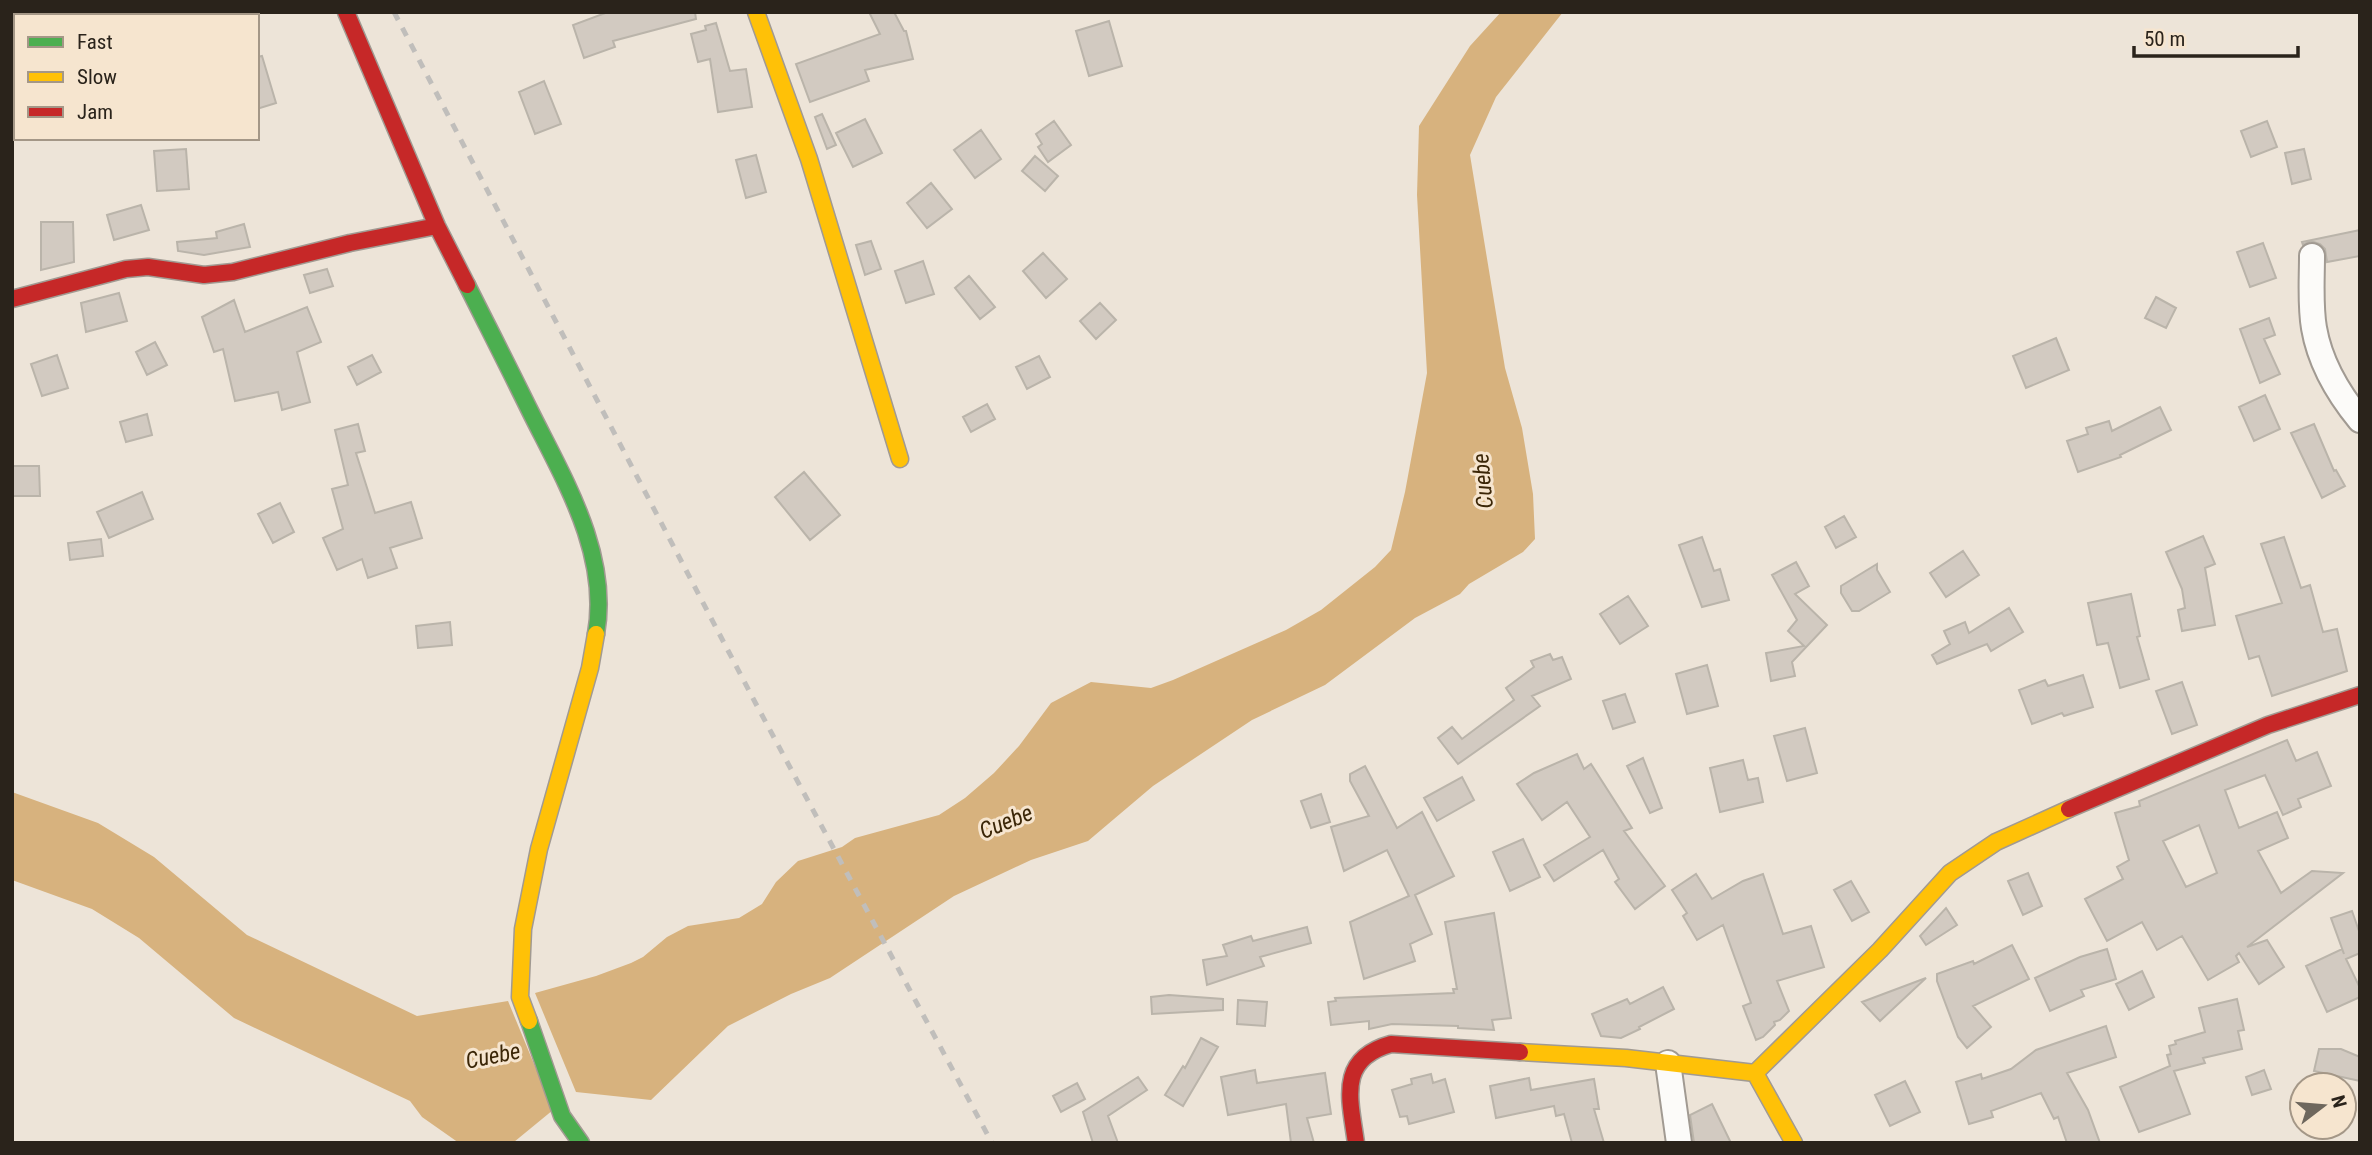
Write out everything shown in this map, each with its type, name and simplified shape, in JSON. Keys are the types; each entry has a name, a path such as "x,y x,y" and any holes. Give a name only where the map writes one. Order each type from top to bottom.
{"street":[{"path":"346,12 436,226 573,496 595,561 600,612 590,668 539,849 523,929 520,997 562,1116 581,1143"},
{"path":"756,12 809,159 900,459"},
{"path":"16,292 126,269 148,267 204,275 233,272 350,243 436,226"},
{"path":"2312,256 2314,327 2326,370 2360,420"},
{"path":"1755,1073 1880,950 1950,873 1996,842 2268,725 2360,695"},
{"path":"1356,1143 1350,1082 1357,1063 1370,1051 1391,1044 1626,1058 1755,1073"},
{"path":"1668,1063 1679,1143"},
{"path":"1755,1073 1794,1143"}],"water":[{"name":"Cuebe","path":"1501,12 1563,12 1496,97 1470,155 1505,368 1522,428 1533,494 1535,539 1523,552 1469,584 1460,594 1415,618 1325,685 1252,720 1153,786 1088,841 1031,860 954,896 830,978 791,994 728,1026 651,1100 576,1092 535,993 631,963 643,957 667,937 688,926 739,918 762,904 776,882 798,861 842,847 855,838 939,815 965,798 994,773 1019,746 1051,703 1091,682 1151,688 1286,630 1321,610 1375,567 1391,550 1405,492 1427,373 1417,195 1419,126 1470,46"},
{"name":"Cuebe","path":"12,792 98,823 154,857 247,935 417,1016 508,1001 553,1110 514,1142 459,1143 422,1117 410,1101 234,1018 139,938 92,909 12,880"}],"building":[{"path":"608,12 695,12 696,19 613,41 615,47 584,58 573,25"},
{"path":"869,12 894,12 906,31 913,59 865,70 869,81 810,102 796,64 880,34"},
{"path":"1109,21 1122,66 1089,76 1076,31"},
{"path":"716,23 730,71 746,69 752,107 718,112 710,59 698,62 691,34 706,30 705,26"},
{"path":"262,56 276,103 259,108 259,57"},
{"path":"544,81 561,124 535,134 519,92"},
{"path":"822,114 836,145 827,149 815,117"},
{"path":"865,119 882,153 853,167 836,133"},
{"path":"1054,121 1071,145 1048,162 1038,147 1042,144 1036,134"},
{"path":"2267,121 2277,147 2251,157 2241,131"},
{"path":"981,130 1001,159 975,178 954,150"},
{"path":"186,149 189,189 157,191 154,151"},
{"path":"2304,149 2311,179 2292,184 2285,153"},
{"path":"756,155 766,192 746,198 736,160"},
{"path":"1035,156 1058,176 1045,191 1022,171"},
{"path":"931,183 952,209 927,228 907,203"},
{"path":"141,205 149,230 114,240 107,215"},
{"path":"41,222 73,222 74,262 41,270"},
{"path":"244,224 250,247 204,255 178,251 177,242 217,238 216,232"},
{"path":"2360,230 2360,256 2327,262 2325,249 2320,244 2311,241 2303,245 2302,242"},
{"path":"871,241 881,269 865,275 856,245"},
{"path":"2263,243 2276,278 2250,287 2237,252"},
{"path":"1043,253 1067,279 1046,298 1023,271"},
{"path":"923,261 934,294 906,303 895,271"},
{"path":"327,269 333,286 310,293 304,275"},
{"path":"969,276 995,307 980,319 955,288"},
{"path":"119,293 127,321 86,332 81,303"},
{"path":"2156,297 2176,308 2166,328 2145,318"},
{"path":"234,300 245,332 307,307 321,342 297,352 310,402 282,410 278,392 235,401 223,349 214,352 202,317"},
{"path":"1100,303 1116,320 1096,339 1080,321"},
{"path":"2269,318 2275,335 2264,339 2280,374 2260,383 2240,329"},
{"path":"2056,338 2069,370 2026,388 2013,356"},
{"path":"155,342 167,365 147,375 136,352"},
{"path":"57,355 68,388 42,396 31,364"},
{"path":"372,355 381,372 357,385 348,367"},
{"path":"1039,356 1050,377 1027,389 1016,367"},
{"path":"2265,395 2280,429 2254,441 2239,407"},
{"path":"987,404 995,419 971,432 963,417"},
{"path":"2160,407 2171,430 2120,455 2121,457 2078,472 2067,441 2088,434 2086,428 2109,421 2112,431"},
{"path":"147,414 152,435 126,442 120,422"},
{"path":"358,424 365,451 356,453 375,513 411,502 422,538 390,548 397,568 368,578 362,559 337,570 323,538 343,529 332,489 348,485 335,430"},
{"path":"2314,424 2334,471 2336,470 2345,486 2322,498 2291,433"},
{"path":"12,466 39,466 40,496 12,496"},
{"path":"804,472 840,515 810,540 775,497"},
{"path":"142,492 153,519 109,538 97,512"},
{"path":"280,503 294,532 273,543 258,514"},
{"path":"1844,516 1856,537 1836,548 1825,527"},
{"path":"2203,536 2215,564 2205,568 2215,625 2182,631 2178,610 2185,608 2182,589 2166,552"},
{"path":"1702,537 1714,571 1720,569 1729,600 1702,607 1679,545"},
{"path":"2284,537 2301,588 2310,585 2323,632 2337,629 2347,671 2272,696 2259,656 2249,659 2236,616 2282,603 2261,544"},
{"path":"101,539 103,556 70,560 68,543"},
{"path":"1963,551 1979,575 1946,597 1930,573"},
{"path":"1796,562 1809,586 1795,594 1827,625 1792,662 1795,676 1771,681 1766,653 1804,646 1788,631 1797,620 1772,575"},
{"path":"1877,564 1877,570 1890,592 1859,611 1852,611 1841,593 1841,586"},
{"path":"2131,594 2140,636 2137,637 2149,679 2120,688 2108,643 2097,645 2088,603"},
{"path":"1628,596 1648,626 1620,644 1600,614"},
{"path":"2009,608 2023,632 1991,651 1987,644 1937,664 1932,655 1950,644 1944,631 1965,622 1969,633"},
{"path":"450,622 452,645 418,648 416,626"},
{"path":"1550,654 1553,660 1562,657 1571,679 1532,696 1540,706 1458,764 1438,738 1452,727 1462,739 1514,700 1506,688 1534,667 1531,661"},
{"path":"1707,665 1718,706 1687,714 1676,674"},
{"path":"2083,675 2093,707 2064,716 2062,713 2032,724 2019,690 2045,680 2048,686"},
{"path":"2182,682 2197,725 2172,734 2156,691"},
{"path":"1625,694 1635,722 1613,729 1603,701"},
{"path":"1805,728 1817,773 1787,781 1774,736"},
{"path":"2287,740 2296,761 2317,752 2331,786 2298,799 2301,807 2283,815 2265,775 2225,790 2239,828 2277,812 2288,838 2258,851 2281,893 2312,871 2343,873 2247,947 2267,940 2284,967 2259,984 2239,953 2236,956 2239,962 2208,980 2182,936 2157,950 2142,922 2107,941 2085,899 2123,879 2117,867 2129,860 2115,813 2140,806 2139,801","holes":["2199,825 2217,873 2186,887 2163,841"]},
{"path":"1577,754 1584,769 1591,764 1632,828 1624,831 1665,886 1635,909 1615,882 1619,879 1603,850 1554,881 1544,865 1590,837 1567,802 1542,820 1517,784 1534,773"},
{"path":"1643,758 1662,808 1650,813 1627,766"},
{"path":"1743,760 1748,780 1758,778 1763,802 1720,812 1710,768"},
{"path":"1365,766 1397,828 1422,812 1454,876 1415,895 1432,934 1410,944 1415,961 1364,979 1350,922 1409,896 1387,850 1344,871 1331,827 1369,816 1350,781 1350,774"},
{"path":"1462,777 1474,800 1437,821 1424,798"},
{"path":"1321,794 1330,822 1311,828 1301,801"},
{"path":"1523,839 1540,877 1510,891 1493,852"},
{"path":"2028,873 2042,906 2023,915 2008,881"},
{"path":"1696,874 1712,899 1743,881 1763,874 1783,934 1811,926 1824,967 1777,981 1789,1011 1774,1022 1775,1025 1763,1037 1756,1040 1743,1006 1751,1003 1723,925 1697,940 1683,916 1687,913 1672,890"},
{"path":"1851,881 1869,912 1852,921 1834,890"},
{"path":"1946,908 1957,925 1926,945 1920,936"},
{"path":"2352,911 2360,934 2360,953 2346,959 2360,988 2360,997 2327,1012 2306,966 2342,949 2344,954 2331,918"},
{"path":"1494,913 1511,1018 1492,1020 1494,1030 1392,1024 1369,1029 1369,1021 1331,1025 1328,1002 1336,1001 1335,998 1454,993 1453,989 1457,989 1445,922"},
{"path":"1307,927 1311,943 1260,957 1264,966 1207,985 1203,960 1227,956 1223,945 1251,936 1253,941"},
{"path":"2012,945 2029,979 1973,1006 1991,1027 1967,1048 1958,1037 1937,981 1937,974 1973,961 1974,964"},
{"path":"2107,949 2116,979 2081,990 2084,996 2050,1011 2035,978 2080,957"},
{"path":"2142,971 2154,997 2129,1010 2116,984"},
{"path":"1926,978 1880,1021 1862,1002"},
{"path":"1663,987 1674,1009 1621,1038 1601,1036 1592,1014 1627,999 1630,1004"},
{"path":"1169,995 1223,999 1223,1010 1152,1014 1151,997"},
{"path":"2237,999 2244,1030 2238,1031 2242,1049 2203,1058 2205,1063 2174,1071 2190,1114 2139,1132 2120,1087 2170,1066 2167,1055 2171,1054 2169,1046 2176,1044 2175,1041 2205,1032 2199,1008"},
{"path":"1238,1000 1267,1002 1265,1026 1237,1024"},
{"path":"2106,1026 2116,1057 2067,1073 2088,1110 2100,1143 2067,1143 2058,1117 2054,1119 2041,1093 1991,1111 1993,1117 1969,1124 1956,1082 1981,1074 1982,1079 2011,1069 2036,1050"},
{"path":"1201,1038 1218,1047 1183,1106 1165,1095 1183,1066 1185,1068"},
{"path":"2319,1049 2341,1049 2360,1057 2360,1081 2358,1071 2314,1071"},
{"path":"1255,1070 1257,1083 1325,1073 1331,1114 1307,1118 1314,1143 1291,1143 1286,1104 1228,1115 1221,1077"},
{"path":"2264,1070 2271,1089 2252,1095 2246,1077"},
{"path":"1431,1074 1433,1083 1445,1079 1454,1112 1409,1124 1407,1116 1400,1117 1392,1090 1412,1084 1411,1079"},
{"path":"1138,1077 1147,1090 1108,1116 1118,1143 1093,1143 1083,1112"},
{"path":"1529,1078 1531,1090 1594,1079 1599,1109 1594,1109 1604,1143 1572,1143 1564,1114 1556,1116 1554,1106 1496,1118 1490,1086"},
{"path":"1905,1081 1920,1112 1890,1126 1875,1095"},
{"path":"1077,1083 1085,1099 1061,1112 1053,1096"},
{"path":"1712,1104 1731,1143 1694,1143 1690,1115"}],"railway":[{"path":"394,12 756,704 992,1143"}],"traffic: fast":[{"path":"467,285 582,519 597,576 599,605 596,634"},
{"path":"529,1021 562,1116 581,1143"}],"traffic: slow":[{"path":"756,12 809,159 900,459"},
{"path":"529,1021 520,997 523,929 539,849 590,668 596,634"},
{"path":"1755,1073 1880,950 1950,873 1996,842 2069,809"},
{"path":"1520,1052 1626,1058 1755,1073 1794,1143"}],"traffic: jam":[{"path":"346,12 437,226 467,285"},
{"path":"12,299 126,269 148,267 204,275 233,272 350,243 437,226"},
{"path":"2069,809 2268,725 2360,695"},
{"path":"1356,1143 1351,1111 1351,1083 1362,1060 1374,1051 1391,1044 1520,1052"}]}
